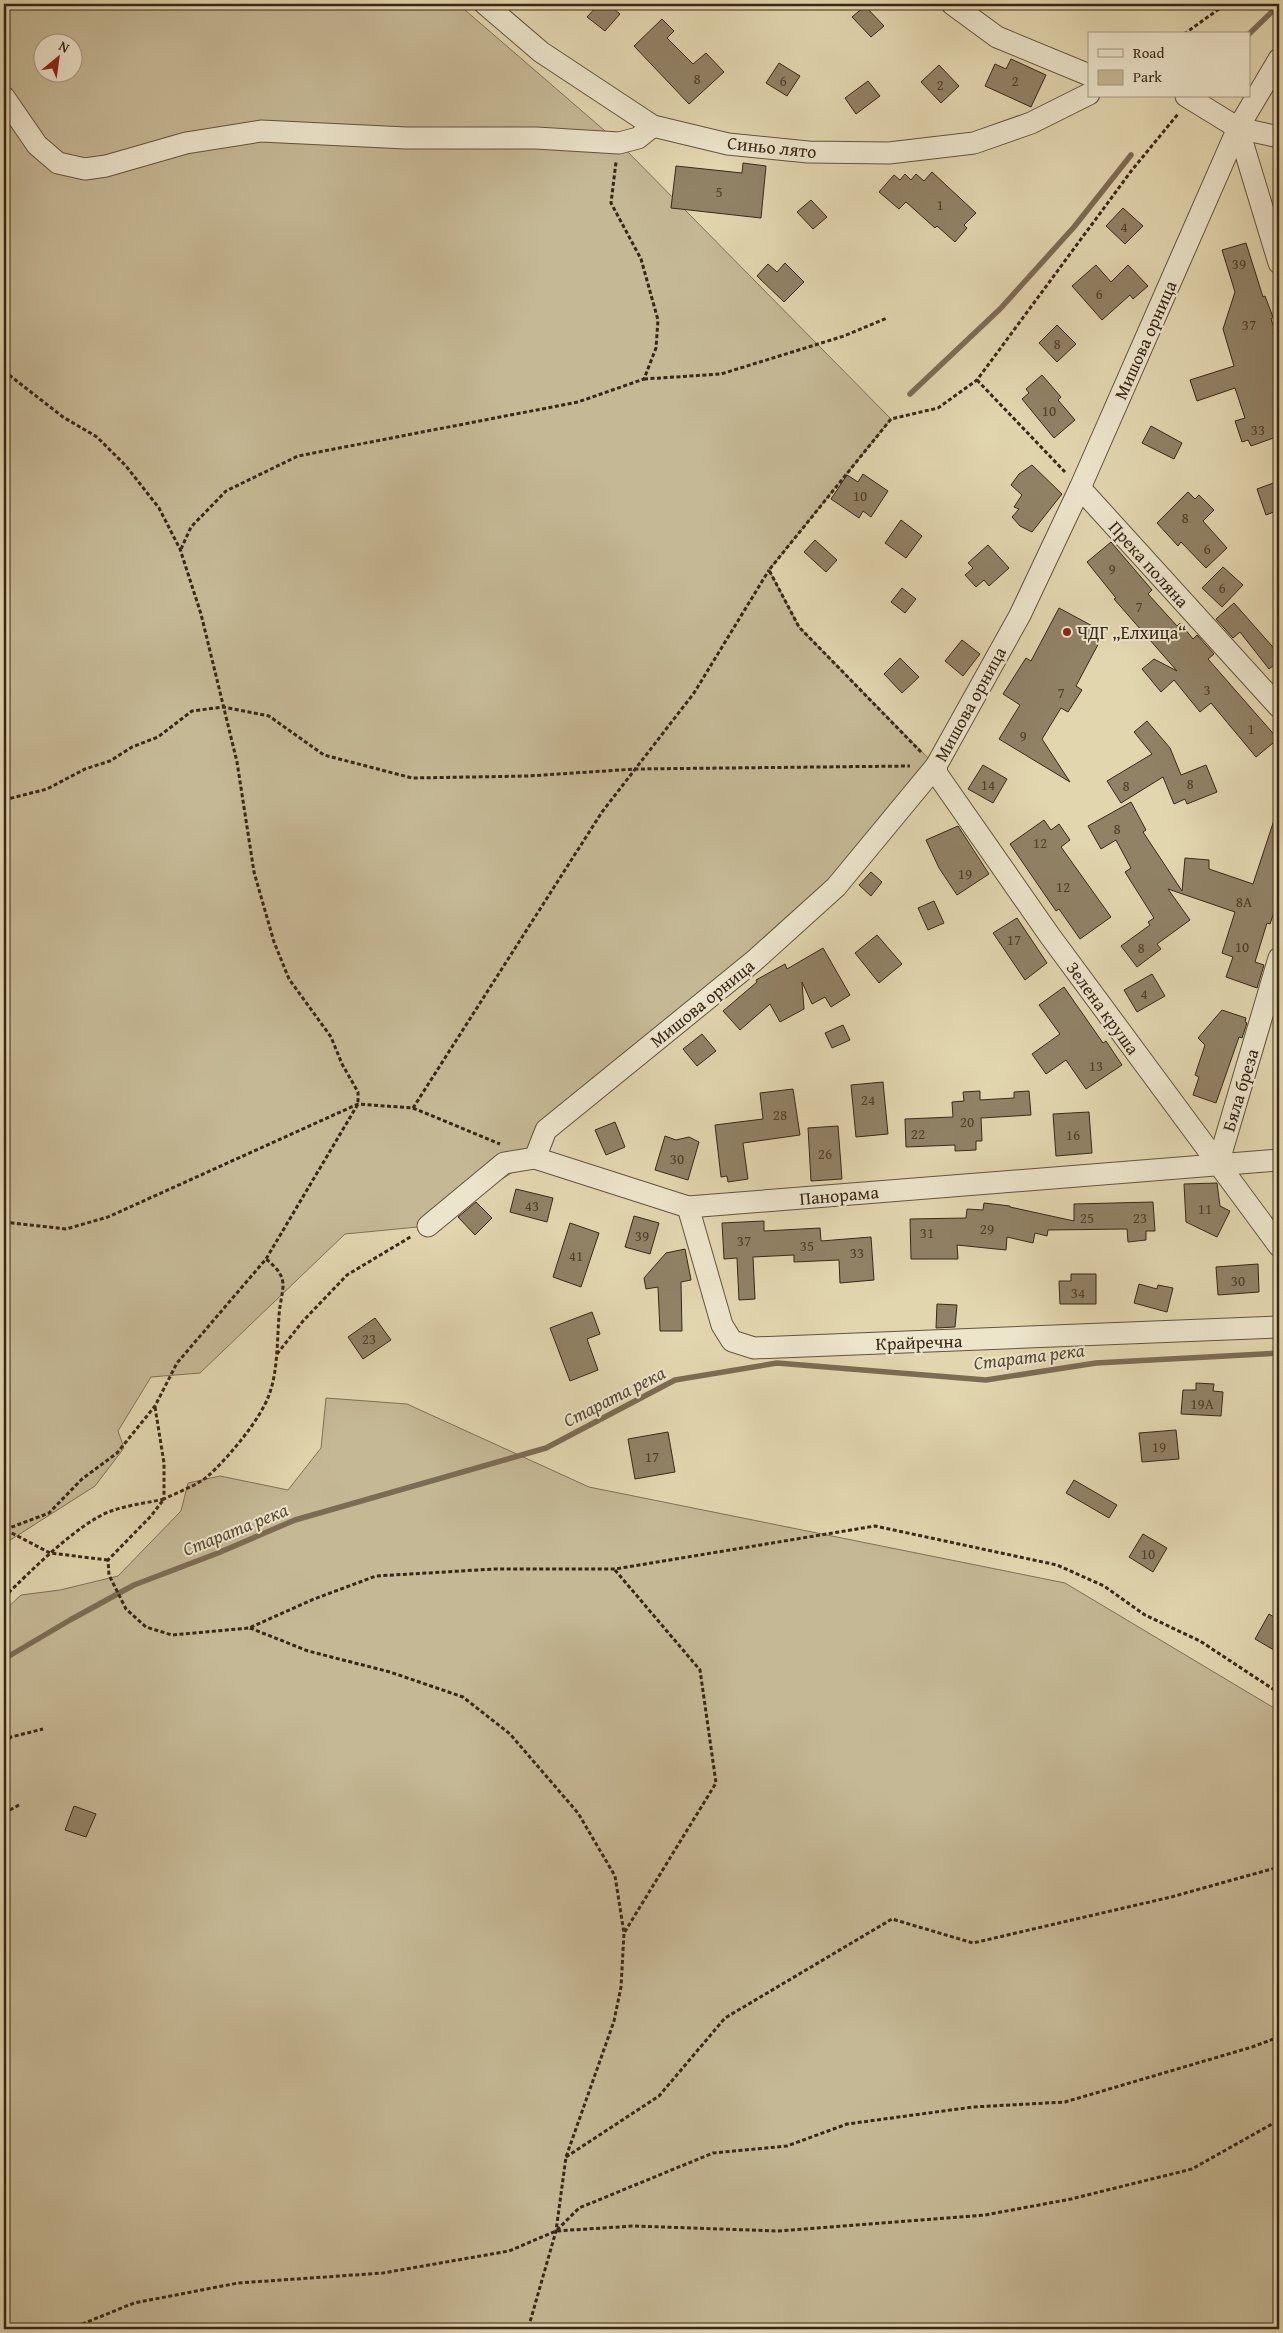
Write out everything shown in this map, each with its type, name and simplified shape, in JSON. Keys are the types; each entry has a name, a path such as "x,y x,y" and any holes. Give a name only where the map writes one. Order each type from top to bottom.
{"street":[{"name":"Синьо лято","path":"485,4 541,52 653,126 728,144 808,152 889,153 974,143 1032,123 1088,95"},
{"path":"952,4 997,37 1088,75"},
{"name":"Мишова орница","path":"535,1158 546,1130 754,961 836,887 936,766 1020,615 1080,488 1238,128 1279,59"},
{"path":"4,97 38,145 58,163 85,169 106,166 186,143 261,131 406,138 536,138 619,143 638,138 653,126"},
{"path":"1191,98 1238,128 1279,137"},
{"path":"1238,128 1279,263"},
{"name":"Прека поляна","path":"1080,488 1279,707"},
{"name":"Зелена круша","path":"936,766 936,774 1031,909 1279,1246"},
{"name":"Бяла бреза","path":"1218,1164 1279,958"},
{"name":"Панорама","path":"428,1226 504,1162 535,1158 688,1207 1279,1160"},
{"name":"Крайречна","path":"688,1207 722,1326 732,1341 754,1348 1279,1327"}],"path":[{"path":"1187,32 1226,4"},
{"path":"413,1108 602,812 694,693 769,570 891,419 938,408 977,380 1132,170 1188,98"},
{"path":"619,143 612,203 641,259 658,320 656,348 644,379"},
{"path":"180,549 191,527 226,491 298,456 578,402 644,379 721,374 844,336 887,318"},
{"path":"4,371 64,417 97,437 126,466 159,508 180,549 201,614 237,762 254,872 274,942 289,979 331,1037 342,1064 358,1092 358,1104 266,1258 177,1363 155,1406 117,1453 82,1479 49,1513 4,1529"},
{"path":"977,380 1080,488"},
{"path":"769,570 799,627 936,766"},
{"path":"4,800 47,789 86,769 110,761 132,747 158,736 192,712 223,707 269,716 324,754 412,778 528,776 635,769 936,766"},
{"path":"4,1222 66,1229 108,1217 358,1104 413,1108 535,1158"},
{"path":"276,1354 303,1320 347,1275 428,1226"},
{"path":"4,1597 50,1554 81,1529 110,1511 164,1499 207,1477 251,1428 269,1395 276,1354 279,1312 284,1282 277,1268 266,1258"},
{"path":"155,1406 164,1463 164,1499 151,1516 108,1560 108,1575 126,1609 146,1627 172,1635 249,1628 314,1599 376,1576 495,1569 615,1569 875,1526 1057,1565 1104,1586 1145,1616 1200,1641 1279,1693"},
{"path":"4,1529 50,1554 108,1560"},
{"path":"615,1569 700,1670 716,1783 624,1933"},
{"path":"249,1628 308,1651 390,1672 463,1697 510,1734 578,1813 615,1876 624,1933 621,1987 614,2021 566,2157 556,2231 528,2329"},
{"path":"4,1743 11,1737 43,1729"},
{"path":"4,1813 21,1804"},
{"path":"566,2157 659,2096 725,2018 892,1919 974,1943 1171,1897 1279,1867"},
{"path":"556,2231 579,2208 713,2153 787,2146 847,2124 973,2107 1065,2102 1252,2047 1279,2037"},
{"path":"70,2329 134,2303 238,2283 393,2272 509,2251 556,2231 634,2226 778,2231 985,2215 1071,2199 1192,2169 1279,2120"}],"green space":[{"path":"4,4 458,4 619,143 891,419 769,570 799,627 936,766 836,887 546,1130 535,1158 428,1226 345,1234 200,1373 151,1377 118,1431 124,1448 95,1486 4,1544"},
{"path":"326,1398 407,1404 589,1487 1065,1583 1279,1711 1279,2329 4,2329 4,1611 21,1595 60,1590 118,1576 181,1511 188,1483 220,1476 288,1490 321,1448"}],"building":[{"path":"599,4 608,4 620,14 605,31 587,17"},
{"path":"865,6 884,26 871,37 852,17"},
{"path":"662,19 674,31 667,38 693,64 706,53 724,72 689,104 634,46"},
{"path":"1011,59 1046,75 1031,107 985,86 995,64 1006,69"},
{"path":"779,63 800,76 787,96 766,83"},
{"path":"939,65 959,86 941,103 921,82"},
{"path":"868,81 880,96 856,114 845,98"},
{"path":"743,163 766,166 761,218 671,208 676,166 742,173"},
{"path":"932,172 976,213 964,225 967,228 955,242 937,226 935,228 906,202 899,209 879,192 894,175 900,180 905,174 911,180 916,174 924,181"},
{"path":"811,200 827,217 813,229 797,212"},
{"path":"1123,208 1143,226 1125,244 1106,226"},
{"path":"1246,243 1263,297 1265,296 1273,317 1271,319 1275,331 1273,332 1279,358 1279,436 1251,446 1248,440 1242,442 1235,421 1245,418 1235,388 1197,401 1190,380 1234,366 1223,329 1235,292 1222,250"},
{"path":"785,263 804,282 784,302 757,276 768,264 777,272"},
{"path":"1096,265 1111,282 1128,265 1148,286 1133,299 1130,295 1102,320 1072,286"},
{"path":"1057,325 1076,344 1057,362 1039,343"},
{"path":"1042,375 1061,397 1058,400 1075,420 1054,438 1022,399 1029,393 1026,389"},
{"path":"1151,426 1182,443 1174,459 1142,443"},
{"path":"1032,465 1062,494 1032,532 1020,526 1012,517 1019,509 1014,507 1022,495 1011,485 1019,474"},
{"path":"863,474 888,491 871,517 863,511 859,518 831,499 847,475 858,482"},
{"path":"1279,481 1279,510 1266,515 1257,489"},
{"path":"1188,492 1195,499 1199,495 1214,510 1203,521 1227,548 1206,568 1181,542 1178,546 1157,523"},
{"path":"901,520 922,536 906,558 885,543"},
{"path":"815,540 837,560 826,572 804,552"},
{"path":"1111,542 1152,590 1148,594 1177,626 1180,623 1193,639 1197,635 1214,654 1208,659 1278,739 1256,757 1211,703 1200,712 1174,680 1161,692 1142,669 1154,659 1177,671 1114,599 1116,598 1087,562"},
{"path":"988,545 1009,568 989,586 984,580 976,587 965,575 973,568 968,563"},
{"path":"1223,567 1243,585 1222,607 1202,588"},
{"path":"902,588 916,599 905,613 891,602"},
{"path":"1234,603 1279,654 1279,661 1269,669 1240,632 1233,638 1216,619"},
{"path":"1059,608 1098,629 1094,636 1101,639 1076,686 1082,690 1068,712 1061,708 1042,739 1070,782 999,739 1020,705 1003,694 1026,658 1031,661"},
{"path":"962,640 980,654 963,676 945,661"},
{"path":"900,658 919,677 902,693 884,674"},
{"path":"1147,721 1170,748 1181,775 1206,765 1217,792 1187,804 1185,799 1174,804 1163,777 1121,803 1107,781 1152,754 1134,732"},
{"path":"983,765 1007,779 993,803 968,789"},
{"path":"1131,802 1146,830 1143,832 1182,891 1185,858 1209,860 1209,869 1253,884 1276,814 1279,815 1279,898 1270,924 1267,923 1255,962 1264,965 1257,988 1226,977 1233,957 1222,953 1235,912 1168,889 1190,920 1157,944 1161,949 1137,967 1121,946 1150,925 1148,922 1154,918 1125,872 1131,868 1116,840 1101,849 1088,826"},
{"path":"1044,820 1051,830 1059,824 1070,840 1061,847 1111,917 1080,939 1059,909 1056,911 1010,844"},
{"path":"958,826 989,874 957,895 939,868 926,840"},
{"path":"871,872 882,882 871,896 859,885"},
{"path":"934,901 944,923 928,930 918,908"},
{"path":"1017,918 1047,963 1025,980 993,933"},
{"path":"877,935 902,964 879,983 855,953"},
{"path":"823,948 850,995 831,1007 825,997 812,1004 802,982 804,1009 780,1022 770,1004 740,1030 723,1011 757,982 756,980 785,964 787,969"},
{"path":"1152,974 1165,996 1137,1012 1124,990"},
{"path":"1064,987 1103,1043 1106,1041 1122,1065 1086,1089 1066,1060 1046,1074 1032,1054 1060,1034 1039,1005"},
{"path":"1222,1010 1246,1018 1245,1022 1247,1023 1242,1038 1239,1037 1216,1103 1193,1095 1199,1077 1195,1075 1205,1045 1198,1038"},
{"path":"843,1025 850,1040 832,1048 825,1033"},
{"path":"702,1034 716,1051 697,1066 683,1049"},
{"path":"883,1082 888,1134 856,1137 851,1085"},
{"path":"793,1089 800,1135 743,1143 748,1179 728,1182 727,1176 721,1177 715,1125 763,1119 760,1093"},
{"path":"980,1091 980,1100 1014,1098 1014,1092 1029,1091 1031,1115 981,1118 982,1141 976,1141 976,1150 955,1151 955,1145 906,1147 905,1119 953,1117 952,1102 964,1101 963,1092"},
{"path":"1089,1112 1092,1153 1056,1156 1053,1114"},
{"path":"615,1122 625,1147 606,1155 595,1130"},
{"path":"838,1126 842,1179 811,1181 808,1128"},
{"path":"665,1136 676,1140 689,1137 699,1142 688,1180 655,1170"},
{"path":"1217,1183 1220,1206 1230,1211 1217,1237 1186,1222 1184,1184"},
{"path":"516,1189 553,1198 547,1222 510,1212"},
{"path":"476,1202 492,1218 475,1235 458,1217"},
{"path":"1153,1202 1155,1231 1146,1231 1146,1240 1128,1242 1127,1229 1048,1230 1047,1236 1035,1233 1033,1243 1007,1237 1006,1250 957,1245 958,1259 911,1259 910,1219 966,1218 967,1209 983,1210 984,1203 1010,1206 1074,1221 1074,1204"},
{"path":"634,1216 659,1223 650,1254 625,1247"},
{"path":"764,1221 764,1231 820,1228 821,1241 871,1237 874,1280 840,1283 839,1260 794,1262 794,1255 753,1257 755,1299 739,1300 737,1258 724,1259 722,1223"},
{"path":"570,1223 599,1233 581,1287 553,1277"},
{"path":"685,1249 691,1280 681,1282 682,1331 660,1331 658,1287 646,1289 644,1278 666,1253"},
{"path":"1258,1264 1259,1292 1218,1295 1216,1267"},
{"path":"1071,1274 1096,1274 1096,1304 1060,1304 1059,1281 1071,1281"},
{"path":"1139,1284 1157,1289 1158,1285 1173,1288 1167,1312 1134,1303"},
{"path":"937,1304 957,1305 955,1327 936,1328"},
{"path":"592,1312 600,1334 587,1339 598,1370 570,1381 550,1328"},
{"path":"375,1318 391,1340 363,1359 348,1337"},
{"path":"1196,1383 1214,1384 1213,1391 1223,1392 1221,1416 1181,1414 1183,1390 1196,1390"},
{"path":"1176,1430 1179,1459 1142,1462 1139,1433"},
{"path":"668,1432 675,1472 635,1479 628,1439"},
{"path":"1074,1480 1117,1505 1109,1518 1066,1493"},
{"path":"1143,1534 1167,1548 1153,1572 1129,1557"},
{"path":"1269,1614 1279,1620 1279,1653 1255,1639"},
{"path":"74,1806 96,1814 86,1837 65,1830"}],"waterway":[{"path":"1250,33 1279,5"},
{"path":"910,394 1000,309 1074,227 1131,155"},
{"name":"Старата река","path":"4,1659 134,1585 218,1553 295,1520 546,1448 675,1380 777,1363 986,1380 1096,1363 1279,1353"}],"place":[{"name":"ЧДГ „Елхица“","path":"1067,632"}]}
